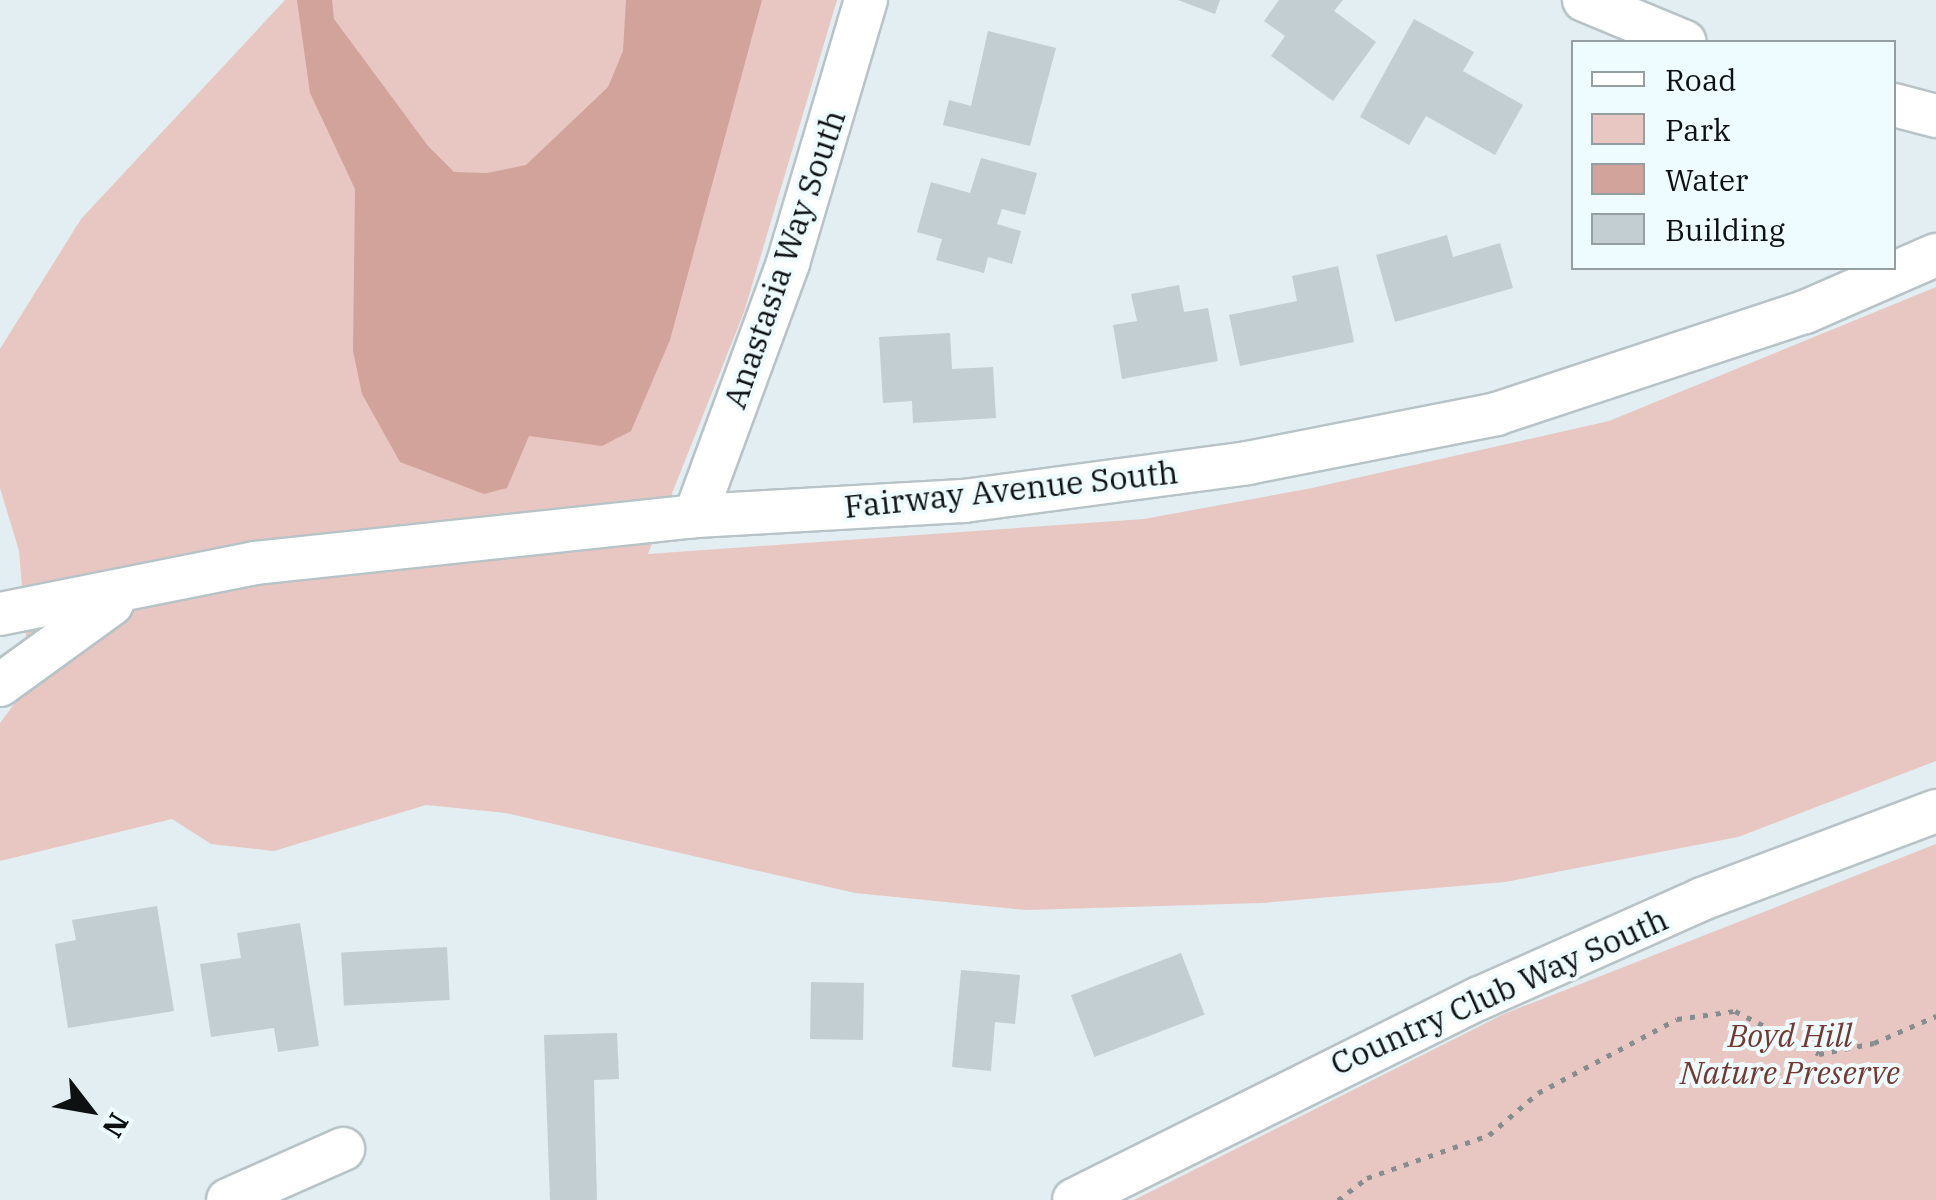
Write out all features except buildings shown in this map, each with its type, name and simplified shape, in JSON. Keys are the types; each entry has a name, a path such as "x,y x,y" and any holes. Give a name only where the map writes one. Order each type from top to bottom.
{"street":[{"name":"Anastasia Way South","path":"694,516 788,263 866,0"},
{"path":"1584,0 1680,40"},
{"path":"1896,106 1936,116"},
{"name":"Fairway Avenue South","path":"0,614 256,563 694,516 964,501 1247,463 1496,414 1805,312 1936,255"},
{"path":"0,685 72,625 150,584"},
{"name":"Country Club Way South","path":"1074,1200 1480,998 1702,899 1936,811"},
{"path":"228,1200 343,1150"}],"path":[{"path":"1338,1200 1367,1178 1488,1135 1538,1093 1677,1019 1735,1012 1820,1054 1936,1016"}],"green space":[{"path":"285,0 837,0 744,312 648,554 1144,519 1312,488 1609,421 1936,287 1936,761 1738,837 1505,882 1262,903 1026,910 855,893 506,813 426,805 274,851 211,844 172,819 0,861 0,723 30,683 19,551 0,488 0,349 81,219"},
{"name":"Boyd Hill Nature Preserve","path":"1936,844 1936,1200 1134,1200 1504,1014"}],"water":[{"path":"297,0 332,0 334,19 428,146 454,172 487,173 526,165 608,87 623,51 626,0 762,0 670,340 631,431 602,446 529,436 507,488 484,494 400,462 362,394 353,351 355,189 310,93"}]}
